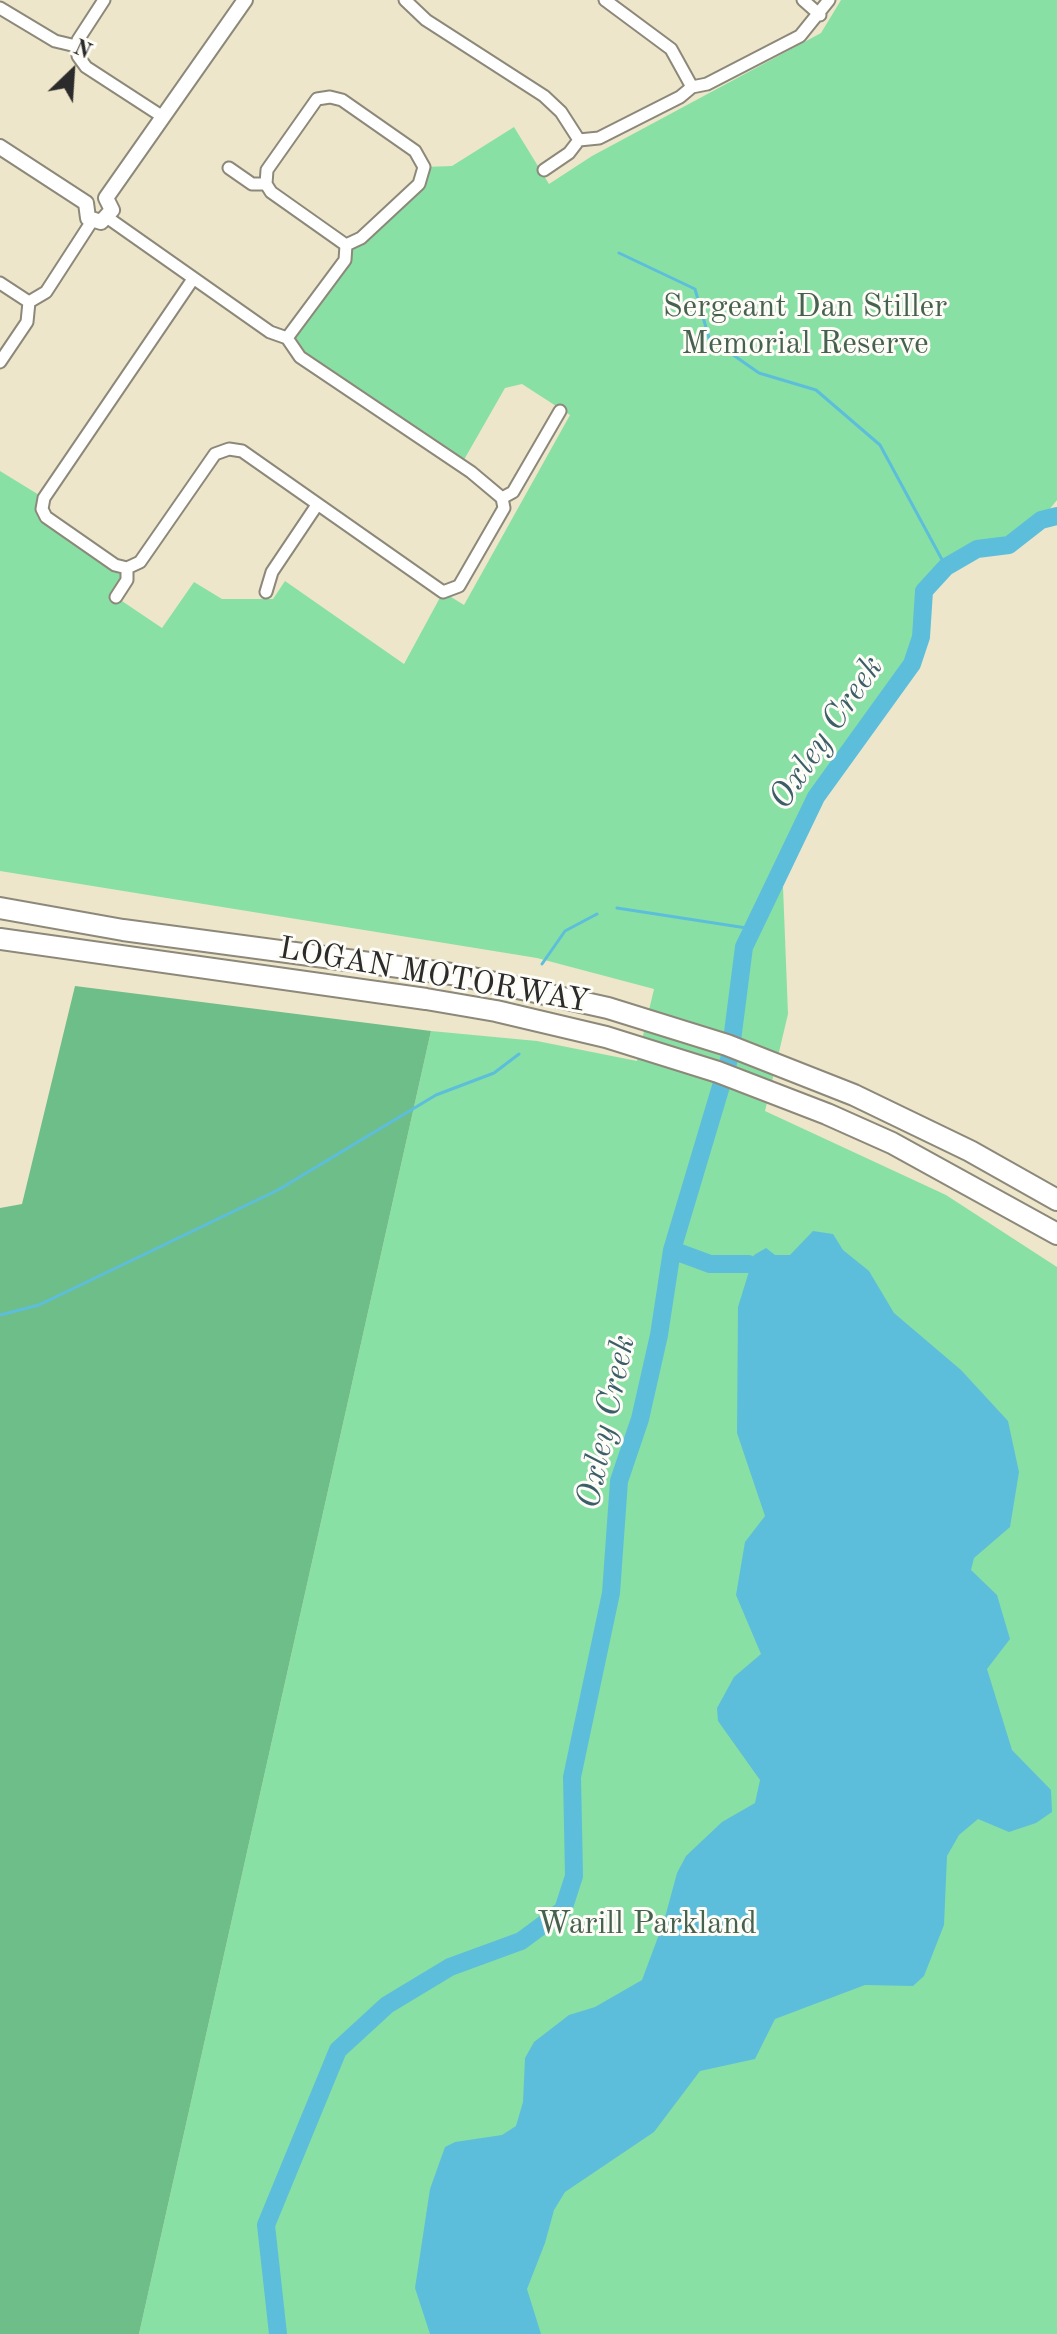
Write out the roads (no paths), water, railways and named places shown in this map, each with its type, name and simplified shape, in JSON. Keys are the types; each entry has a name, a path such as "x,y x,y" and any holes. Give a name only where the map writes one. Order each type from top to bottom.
{"highway":[{"name":"LOGAN MOTORWAY","path":"0,908 123,930 459,975 645,1019 780,1064 935,1133 1057,1200"},
{"name":"LOGAN MOTORWAY","path":"0,939 496,1011 636,1046 771,1091 892,1143 1057,1234"}],"street":[{"path":"76,46 104,0"},
{"path":"106,198 245,0"},
{"path":"405,0 438,28 544,96 561,112 579,140"},
{"path":"605,0 671,49 692,87"},
{"path":"803,0 820,15"},
{"path":"544,170 569,153 579,140 599,138 680,97 692,87 707,84 800,36 820,15 829,0"},
{"path":"0,8 55,41 76,46"},
{"path":"76,46 86,67 163,117"},
{"path":"317,99 342,100 415,151 424,167 419,184 361,238 346,245 271,192 266,184 267,170 317,99"},
{"path":"0,147 86,203"},
{"path":"229,168 252,184 266,184"},
{"path":"92,221 85,213 86,203 93,196 106,198 112,207 108,218"},
{"path":"29,302 46,292 92,221 108,218 270,332 287,338 300,357 471,472 502,498 504,508 459,586 443,592 242,451 229,449 215,454 140,562 127,568 115,565 46,517 42,509 44,498 193,279"},
{"path":"287,338 345,260 346,245"},
{"path":"0,283 29,302"},
{"path":"0,362 27,322 29,302"},
{"path":"502,498 513,492 560,411"},
{"path":"266,592 272,572 317,505"},
{"path":"116,597 127,580 127,568"}],"water":[{"path":"813,1231 833,1234 843,1250 869,1271 894,1313 961,1370 1008,1421 1019,1472 1010,1527 974,1558 971,1570 997,1595 1010,1639 987,1669 1012,1750 1051,1790 1052,1812 1036,1823 1009,1832 978,1819 959,1835 947,1856 944,1925 924,1976 913,1986 865,1985 775,2019 755,2059 700,2071 654,2132 565,2192 554,2210 527,2289 541,2334 430,2334 415,2288 430,2189 445,2147 455,2142 502,2135 516,2126 523,2102 525,2058 534,2042 569,2015 595,2007 642,1980 664,1921 677,1873 686,1856 722,1822 755,1803 760,1780 718,1721 717,1708 734,1677 761,1654 736,1595 745,1542 765,1516 737,1433 738,1307 754,1255 766,1248 775,1255 790,1255"}],"waterway":[{"path":"619,253 695,289 709,338 759,373 816,390 880,445 946,567"},
{"name":"Oxley Creek","path":"278,2334 266,2225 338,2050 387,2005 450,1967 521,1941 563,1910 574,1876 572,1777 611,1593 619,1481 640,1419 659,1335 672,1250 730,1056 744,947 816,797 912,664 921,637 924,591 946,567 977,549 1009,545 1041,520 1057,516"},
{"path":"617,908 753,929"},
{"path":"542,964 565,931 597,914"},
{"path":"0,1315 39,1305 278,1190 436,1095 494,1073 519,1054"},
{"path":"672,1250 710,1264 749,1264"}],"park label":[{"name":"Sergeant Dan Stiller Memorial Reserve","path":"805,326"},
{"name":"Warill Parkland","path":"647,1925"}]}
